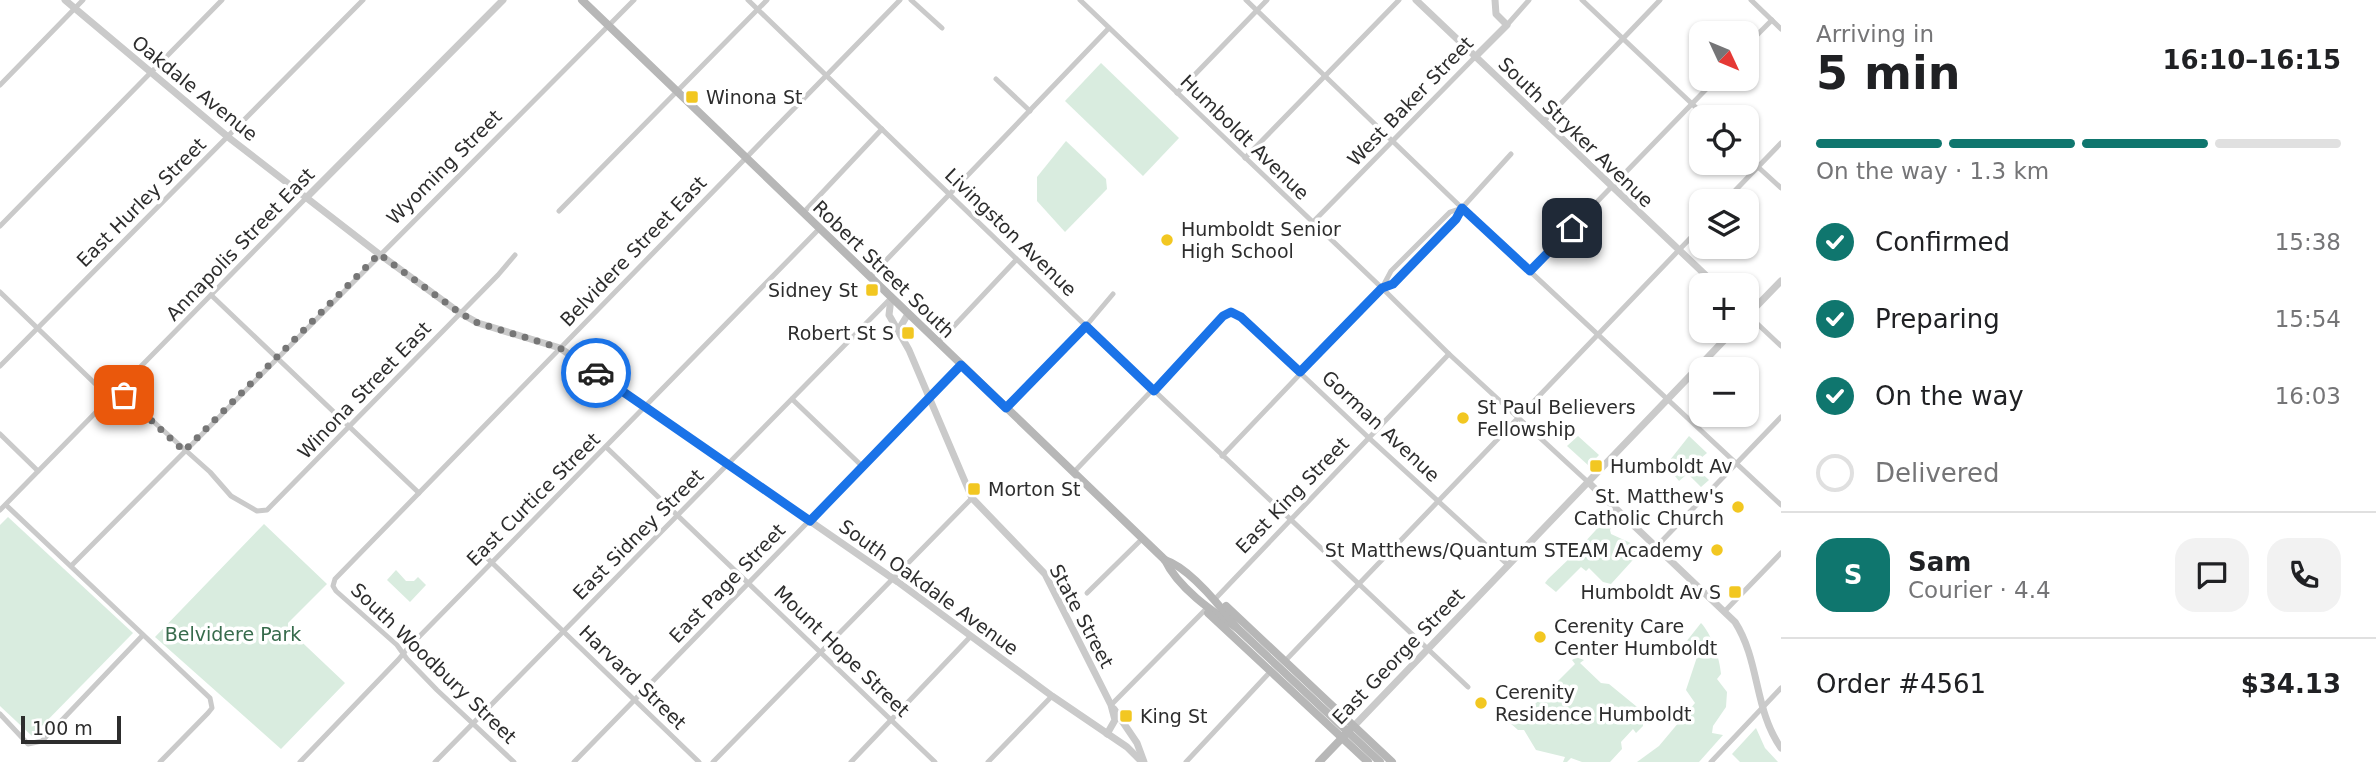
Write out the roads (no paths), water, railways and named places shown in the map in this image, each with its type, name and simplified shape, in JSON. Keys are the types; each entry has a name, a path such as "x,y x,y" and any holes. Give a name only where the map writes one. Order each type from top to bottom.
{"main road":[{"name":"Robert Street South","path":"582,0 1143,538 1165,560 1173,573 1199,592 1380,762"},
{"path":"1199,592 1217,597 1392,762"},
{"path":"1199,592 1205,610 1368,762"},
{"name":"East George Street","path":"1319,762 1353,726"}],"street":[{"name":"Oakdale Avenue","path":"65,0 228,136 307,197"},
{"path":"0,85 83,0"},
{"path":"0,226 222,0"},
{"name":"East Hurley Street","path":"0,366 363,0"},
{"name":"Annapolis Street East","path":"0,510 503,0"},
{"name":"Wyoming Street","path":"71,566 634,0"},
{"name":"Livingston Avenue","path":"748,0 1016,260 1468,687"},
{"path":"559,211 767,0"},
{"name":"Belvidere Street East","path":"333,586 335,579 900,0"},
{"path":"911,0 942,28"},
{"name":"Humboldt Avenue","path":"1080,0 1449,354 1725,611 1735,622 1746,642 1762,708 1781,748"},
{"path":"1246,0 1462,208 1781,505"},
{"path":"1177,93 1267,0"},
{"path":"1245,158 1399,0"},
{"name":"South Stryker Avenue","path":"1416,0 1703,273"},
{"path":"1495,0 1496,14 1507,25"},
{"name":"West Baker Street","path":"1312,223 1529,0"},
{"path":"1582,0 1692,104"},
{"path":"1543,122 1660,0"},
{"path":"1751,0 1781,29"},
{"path":"1759,33 1772,20"},
{"path":"870,277 1109,28"},
{"path":"996,79 1030,111"},
{"path":"1530,271 1704,91"},
{"path":"803,213 882,129"},
{"path":"1759,166 1781,143"},
{"path":"1382,288 1393,284 1456,219 1462,208 1511,154"},
{"path":"1759,168 1781,188"},
{"path":"1737,189 1750,175"},
{"name":"South Oakdale Avenue","path":"307,197 460,313 478,323 560,348 893,578 1143,762"},
{"path":"1222,456 1382,288 1391,271 1450,212 1462,208"},
{"name":"East Curtice Street","path":"300,762 819,229"},
{"path":"1285,661 1689,240"},
{"name":"Winona Street East","path":"184,451 214,476 235,500 257,511 267,510 515,255"},
{"path":"937,343 1016,260"},
{"path":"1759,303 1781,281"},
{"path":"0,292 110,398"},
{"path":"1006,408 1086,326 1113,294"},
{"path":"211,295 419,493"},
{"name":"State Street","path":"891,298 889,315 898,329 972,498 1045,574 1111,705 1134,738 1143,762"},
{"name":"East Sidney Street","path":"435,762 891,298"},
{"name":"Gorman Avenue","path":"1154,391 1223,316 1231,312 1241,317 1508,565"},
{"path":"898,329 908,314"},
{"path":"1759,326 1781,346"},
{"name":"East George Street","path":"1353,726 1721,343"},
{"name":"East King Street","path":"1217,597 1449,354"},
{"name":"East Page Street","path":"574,762 961,365"},
{"path":"118,390 184,451"},
{"path":"1073,473 1154,391"},
{"path":"792,399 863,467"},
{"path":"1657,546 1781,417"},
{"path":"0,434 38,471"},
{"name":"Mount Hope Street","path":"606,447 935,762"},
{"path":"713,762 972,498"},
{"path":"6,505 206,693 212,702 208,713 160,762"},
{"path":"1087,593 1143,538"},
{"path":"1725,611 1781,553"},
{"name":"Harvard Street","path":"485,556 699,762"},
{"name":"South Woodbury Street","path":"333,586 514,762"},
{"path":"1107,734 1115,720 1111,705 1205,610"},
{"path":"0,714 28,744 42,741 144,635"},
{"path":"851,762 971,636"},
{"path":"1186,762 1270,672"},
{"path":"1711,762 1781,688"},
{"path":"988,762 1052,696"}],"place":[{"name":"Winona St","path":"692,97"},
{"name":"Humboldt Senior High School","path":"1167,240"},
{"name":"Sidney St","path":"872,290"},
{"name":"Robert St S","path":"908,333"},
{"name":"St Paul Believers Fellowship","path":"1463,418"},
{"name":"Humboldt Av","path":"1596,466"},
{"name":"Morton St","path":"974,489"},
{"name":"St. Matthew's Catholic Church","path":"1738,507"},
{"name":"St Matthews/Quantum STEAM Academy","path":"1717,550"},
{"name":"Humboldt Av S","path":"1735,592"},
{"name":"Cerenity Care Center Humboldt","path":"1540,637"},
{"name":"Cerenity Residence Humboldt","path":"1481,703"},
{"name":"King St","path":"1126,716"}],"park label":[{"name":"Belvidere Park","path":"233,634"}]}
